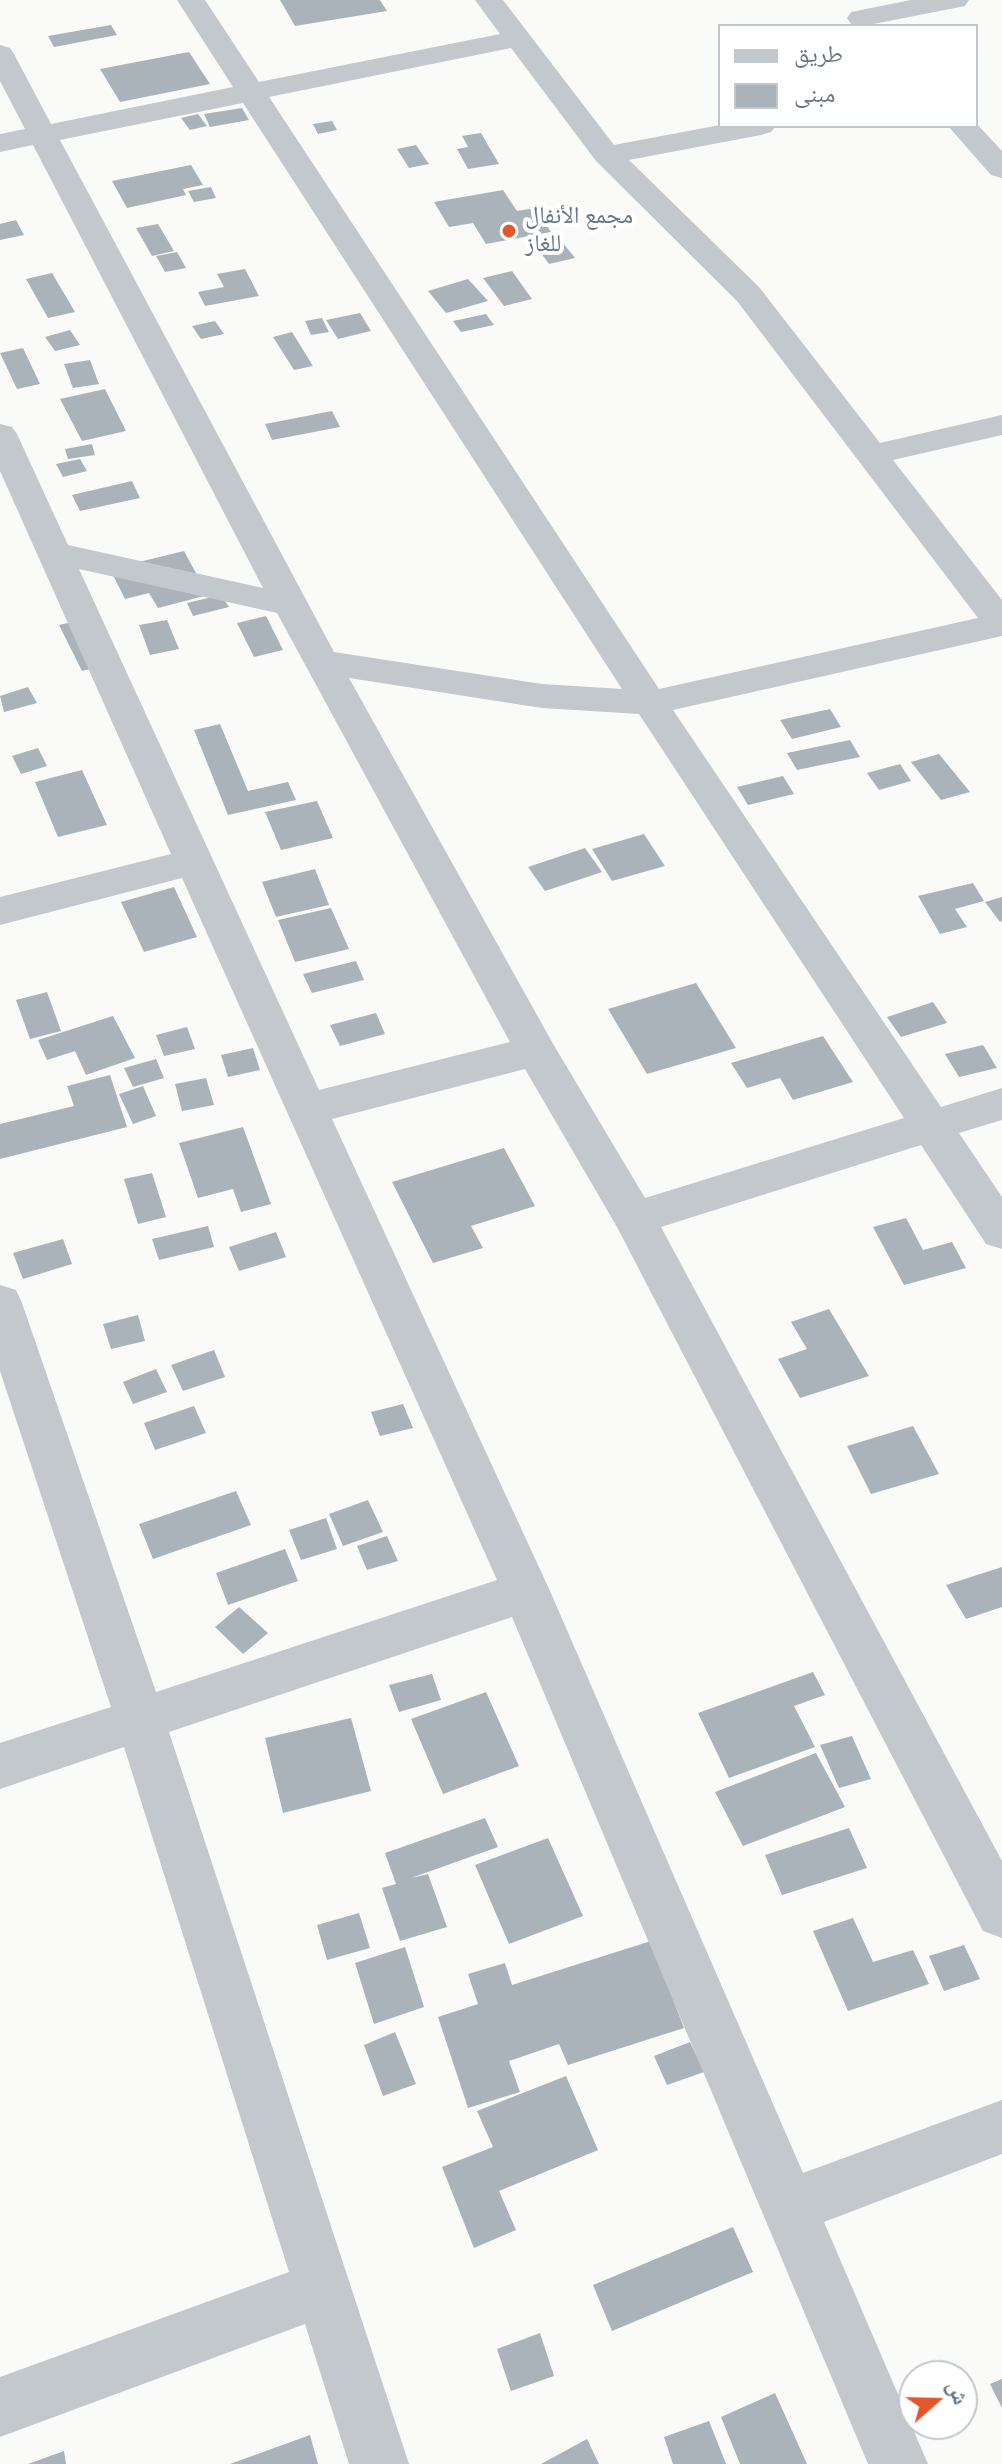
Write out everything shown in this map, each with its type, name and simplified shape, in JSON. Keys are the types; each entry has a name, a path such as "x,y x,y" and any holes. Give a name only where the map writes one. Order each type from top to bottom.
{"street":[{"path":"191,0 650,703 1002,1232"},
{"path":"321,662 542,696 650,703 1002,625 748,294 607,155 489,0"},
{"path":"857,15 955,0"},
{"path":"0,143 252,95 516,39"},
{"path":"2,60 290,605 536,1051 634,1218 1001,1908"},
{"path":"607,155 750,128"},
{"path":"965,128 1002,169"},
{"path":"873,455 1002,425"},
{"path":"0,434 526,1591 898,2464"},
{"path":"55,553 290,605"},
{"path":"0,911 196,861"},
{"path":"308,1109 536,1051"},
{"path":"634,1218 1002,1104"},
{"path":"2,1312 140,1719 379,2464"},
{"path":"0,1766 526,1591"},
{"path":"788,2207 1002,2127"},
{"path":"0,2407 321,2289"}],"building":[{"path":"280,0 380,0 387,11 295,26"},
{"path":"111,25 117,35 54,47 48,36"},
{"path":"189,52 210,84 120,102 100,69"},
{"path":"242,108 249,120 210,127 204,114"},
{"path":"198,114 207,126 190,130 181,118"},
{"path":"332,121 337,130 318,134 313,124"},
{"path":"481,133 499,164 468,169 457,149 468,147 462,136"},
{"path":"416,145 429,164 409,168 397,149"},
{"path":"191,165 203,185 183,189 186,195 127,208 112,181"},
{"path":"211,187 216,198 194,202 188,191"},
{"path":"503,190 517,211 535,208 551,232 486,244 473,223 449,227 434,202"},
{"path":"16,220 24,235 0,240 0,224"},
{"path":"158,224 174,251 152,256 136,228"},
{"path":"555,233 575,258 549,264 530,238"},
{"path":"177,252 186,268 165,272 156,256"},
{"path":"245,269 259,296 205,306 198,292 224,287 217,274"},
{"path":"512,271 532,299 504,306 483,278"},
{"path":"52,273 75,312 48,318 26,279"},
{"path":"468,279 488,301 446,313 428,291"},
{"path":"360,313 371,331 338,339 326,320"},
{"path":"486,314 494,325 461,332 453,321"},
{"path":"322,318 329,332 311,335 305,321"},
{"path":"215,321 224,334 201,339 192,326"},
{"path":"70,330 80,345 55,351 45,337"},
{"path":"292,332 313,366 294,370 273,337"},
{"path":"23,348 40,384 17,389 0,353"},
{"path":"90,360 99,384 73,388 64,364"},
{"path":"105,389 126,431 82,441 60,399"},
{"path":"332,411 340,427 272,440 265,424"},
{"path":"92,444 95,455 68,459 65,449"},
{"path":"80,459 87,471 63,477 56,464"},
{"path":"132,481 140,498 80,511 72,495"},
{"path":"184,551 208,595 158,608 149,593 125,599 110,569"},
{"path":"221,595 229,607 193,616 187,603"},
{"path":"266,616 283,650 254,657 237,623"},
{"path":"85,619 109,664 82,671 59,625"},
{"path":"167,620 179,649 150,655 139,625"},
{"path":"28,687 37,703 4,712 0,696"},
{"path":"830,709 841,727 792,739 780,720"},
{"path":"220,724 248,791 288,782 296,800 228,815 194,730"},
{"path":"850,740 860,757 797,770 787,753"},
{"path":"38,748 47,766 21,774 12,756"},
{"path":"939,754 970,792 941,800 911,762"},
{"path":"900,764 911,781 879,790 867,773"},
{"path":"82,770 107,825 58,837 35,782"},
{"path":"783,776 794,794 748,805 737,787"},
{"path":"317,801 333,838 281,850 265,812"},
{"path":"644,834 665,866 612,881 592,849"},
{"path":"585,848 602,872 545,891 528,867"},
{"path":"315,869 329,905 276,917 262,882"},
{"path":"973,883 984,901 955,909 967,927 940,934 918,896"},
{"path":"174,887 197,937 144,952 121,902"},
{"path":"1002,897 1002,921 1000,922 985,902"},
{"path":"331,908 349,949 295,962 278,920"},
{"path":"356,961 364,980 312,993 303,974"},
{"path":"696,983 736,1048 647,1074 608,1009"},
{"path":"47,992 61,1031 30,1039 16,1000"},
{"path":"933,1002 947,1023 901,1037 887,1017"},
{"path":"376,1013 385,1034 340,1046 330,1025"},
{"path":"113,1016 135,1058 86,1075 75,1051 47,1060 38,1040"},
{"path":"187,1027 195,1049 164,1056 156,1035"},
{"path":"823,1036 853,1082 793,1100 780,1078 747,1088 731,1063"},
{"path":"983,1045 997,1068 959,1077 945,1054"},
{"path":"253,1048 260,1070 228,1077 221,1055"},
{"path":"156,1059 164,1078 133,1087 124,1068"},
{"path":"110,1075 127,1127 0,1159 0,1124 74,1106 67,1086"},
{"path":"206,1078 214,1105 182,1111 175,1084"},
{"path":"143,1086 156,1116 133,1124 119,1094"},
{"path":"243,1127 271,1204 241,1212 233,1189 198,1198 179,1143"},
{"path":"504,1148 535,1206 471,1226 483,1248 433,1263 392,1182"},
{"path":"152,1173 166,1217 138,1224 124,1179"},
{"path":"906,1218 923,1250 952,1242 966,1268 904,1285 873,1227"},
{"path":"208,1226 214,1247 159,1260 152,1239"},
{"path":"276,1232 286,1257 239,1271 229,1247"},
{"path":"63,1239 72,1264 23,1279 13,1253"},
{"path":"829,1309 869,1376 800,1398 778,1359 807,1349 791,1322"},
{"path":"138,1315 145,1341 111,1349 103,1324"},
{"path":"214,1350 225,1377 183,1391 171,1365"},
{"path":"156,1369 167,1392 133,1404 123,1382"},
{"path":"403,1404 413,1428 380,1436 371,1412"},
{"path":"194,1406 206,1433 155,1450 144,1423"},
{"path":"913,1426 939,1474 871,1494 847,1446"},
{"path":"236,1491 251,1525 153,1559 139,1524"},
{"path":"368,1500 383,1532 343,1546 329,1514"},
{"path":"326,1518 337,1549 301,1560 289,1530"},
{"path":"387,1536 398,1561 367,1570 357,1546"},
{"path":"285,1549 298,1581 228,1605 216,1573"},
{"path":"1002,1567 1002,1607 966,1619 946,1585"},
{"path":"239,1607 268,1633 243,1654 215,1627"},
{"path":"813,1672 825,1695 794,1706 815,1747 729,1778 698,1713"},
{"path":"432,1674 441,1700 399,1712 389,1685"},
{"path":"486,1692 519,1766 443,1794 411,1719"},
{"path":"351,1718 371,1791 283,1813 265,1738"},
{"path":"852,1736 871,1779 839,1788 820,1745"},
{"path":"816,1753 845,1807 743,1846 715,1792"},
{"path":"485,1818 498,1847 411,1878 428,1874 447,1927 400,1941 382,1888 396,1884 385,1853"},
{"path":"849,1828 867,1868 782,1895 765,1855"},
{"path":"548,1838 583,1916 509,1944 475,1865"},
{"path":"359,1913 370,1948 327,1960 317,1925"},
{"path":"853,1918 873,1962 913,1950 929,1984 848,2011 813,1931"},
{"path":"651,1941 684,2028 568,2065 559,2044 509,2061 520,2092 468,2108 438,2017 478,2004 468,1974 505,1963 512,1985"},
{"path":"964,1945 980,1979 944,1991 929,1956"},
{"path":"405,1947 424,2007 374,2024 355,1963"},
{"path":"395,2032 416,2084 383,2096 364,2045"},
{"path":"690,2042 704,2072 667,2085 654,2056"},
{"path":"566,2076 598,2150 499,2191 516,2230 474,2248 442,2167 493,2147 477,2111"},
{"path":"733,2227 753,2272 612,2331 593,2285"},
{"path":"540,2333 554,2376 511,2391 497,2349"},
{"path":"1002,2379 1002,2408 990,2384"},
{"path":"775,2393 807,2464 740,2464 721,2417"},
{"path":"709,2421 726,2464 673,2464 664,2437"},
{"path":"310,2435 318,2464 230,2464"},
{"path":"587,2439 599,2464 541,2464"},
{"path":"64,2451 66,2464 28,2464"}],"place":[{"name":"مجمع الأنفال للغاز","path":"509,231"}]}
